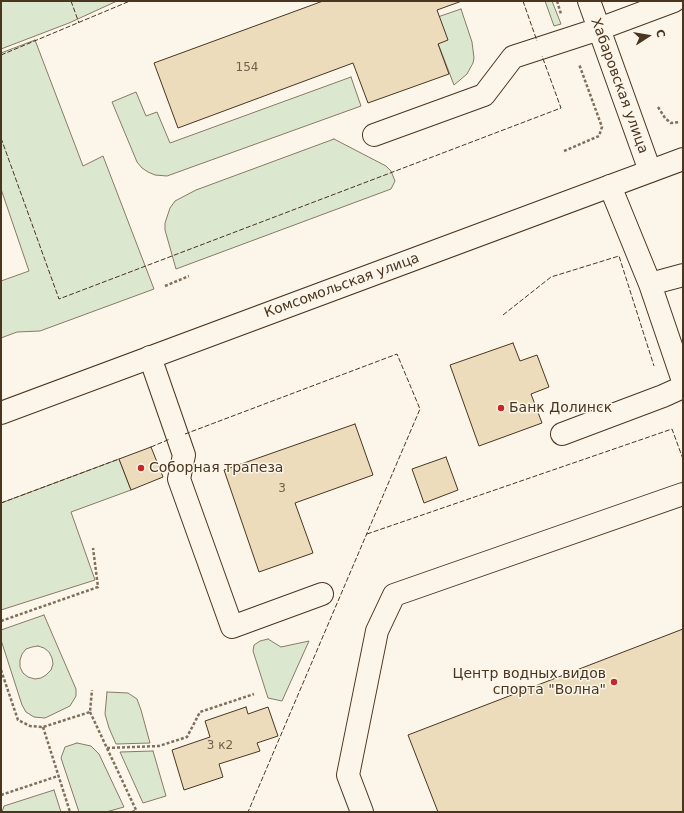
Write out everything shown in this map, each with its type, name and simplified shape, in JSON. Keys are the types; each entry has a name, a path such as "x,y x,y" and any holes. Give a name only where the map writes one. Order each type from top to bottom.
{"main road":[{"name":"Хабаровская улица","path":"589,1 650,171"},
{"path":"374,135 484,94 513,57 599,29 674,1"},
{"name":"Комсомольская улица","path":"2,409 150,358 683,159"},
{"path":"610,186 650,284 683,381"},
{"path":"650,284 683,275"},
{"path":"150,358 184,455 179,479 232,627 322,594"},
{"path":"562,434 683,387"},
{"path":"362,812 348,775 377,631 394,595 683,494"}],"path":[{"path":"557,1 562,16"},
{"path":"564,151 598,136 602,127 578,61"},
{"path":"656,102 665,118 671,123 680,122"},
{"path":"164,286 189,276"},
{"path":"1,621 98,587 93,548"},
{"path":"1,670 18,720 30,726 43,727 90,712"},
{"path":"92,690 90,712 136,811 132,812"},
{"path":"107,748 159,746 187,737 200,712 254,694"},
{"path":"43,727 70,812"},
{"path":"1,796 58,776"}],"green space":[{"path":"1,1 117,1 69,23 1,49"},
{"path":"545,1 552,1 561,24 554,26"},
{"path":"461,9 472,42 474,58 467,74 454,85 429,20"},
{"path":"35,40 83,166 103,156 154,289 40,331 17,332 1,338 1,281 29,271 1,189 1,53"},
{"path":"351,77 361,106 167,176 155,175 148,172 137,162 112,102 136,92 146,116 157,112 170,143"},
{"path":"334,139 386,166 391,171 395,181 391,189 176,269 165,230 165,223 170,208 175,201 196,190"},
{"path":"119,459 131,490 71,512 95,580 1,610 1,503"},
{"path":"44,615 76,689 76,696 70,706 45,718 34,717 26,712 22,705 1,640 1,630","holes":["38,646 49,652 52,658 53,664 51,670 41,678 35,679 28,677 23,673 20,667 22,654 26,649 32,647"]},
{"path":"268,639 281,647 309,641 282,701 268,698 253,651 254,645 260,641"},
{"path":"107,692 128,693 137,699 150,743 116,744 105,714"},
{"path":"77,743 91,746 99,754 124,807 106,812 79,812 61,758 65,747"},
{"path":"153,751 166,796 143,803 120,752"},
{"path":"54,790 61,812 2,812 4,806"}],"building":[{"path":"323,1 462,1 437,10 448,40 438,44 449,74 368,103 353,63 178,128 154,63"},
{"name":"Банк Долинск","path":"513,343 520,361 537,355 549,387 531,394 542,423 479,446 450,365"},
{"path":"355,424 373,475 295,503 313,553 259,572 224,470"},
{"name":"Соборная трапеза","path":"151,447 163,477 131,490 119,459"},
{"path":"446,457 458,490 424,503 412,469"},
{"name":"Центр водных видов спорта \"Волна\"","path":"683,629 683,812 438,812 408,735"},
{"path":"246,707 248,714 268,707 278,736 257,743 260,751 219,764 223,777 184,790 172,750 210,737 205,721"}],"fence":[{"path":"71,1 79,23"},
{"path":"1,55 130,1"},
{"path":"523,1 537,41"},
{"path":"1,138 59,299 561,108 542,56"},
{"path":"503,315 551,277 619,256 654,366"},
{"path":"185,434 397,354 420,409 248,812"},
{"path":"367,534 672,429 683,459"},
{"path":"151,447 170,439"},
{"path":"1,503 119,459"}],"place":[{"name":"Банк Долинск","path":"501,408"},
{"name":"Соборная трапеза","path":"141,468"},
{"name":"Центр водных видов спорта \"Волна\"","path":"614,682"}]}
